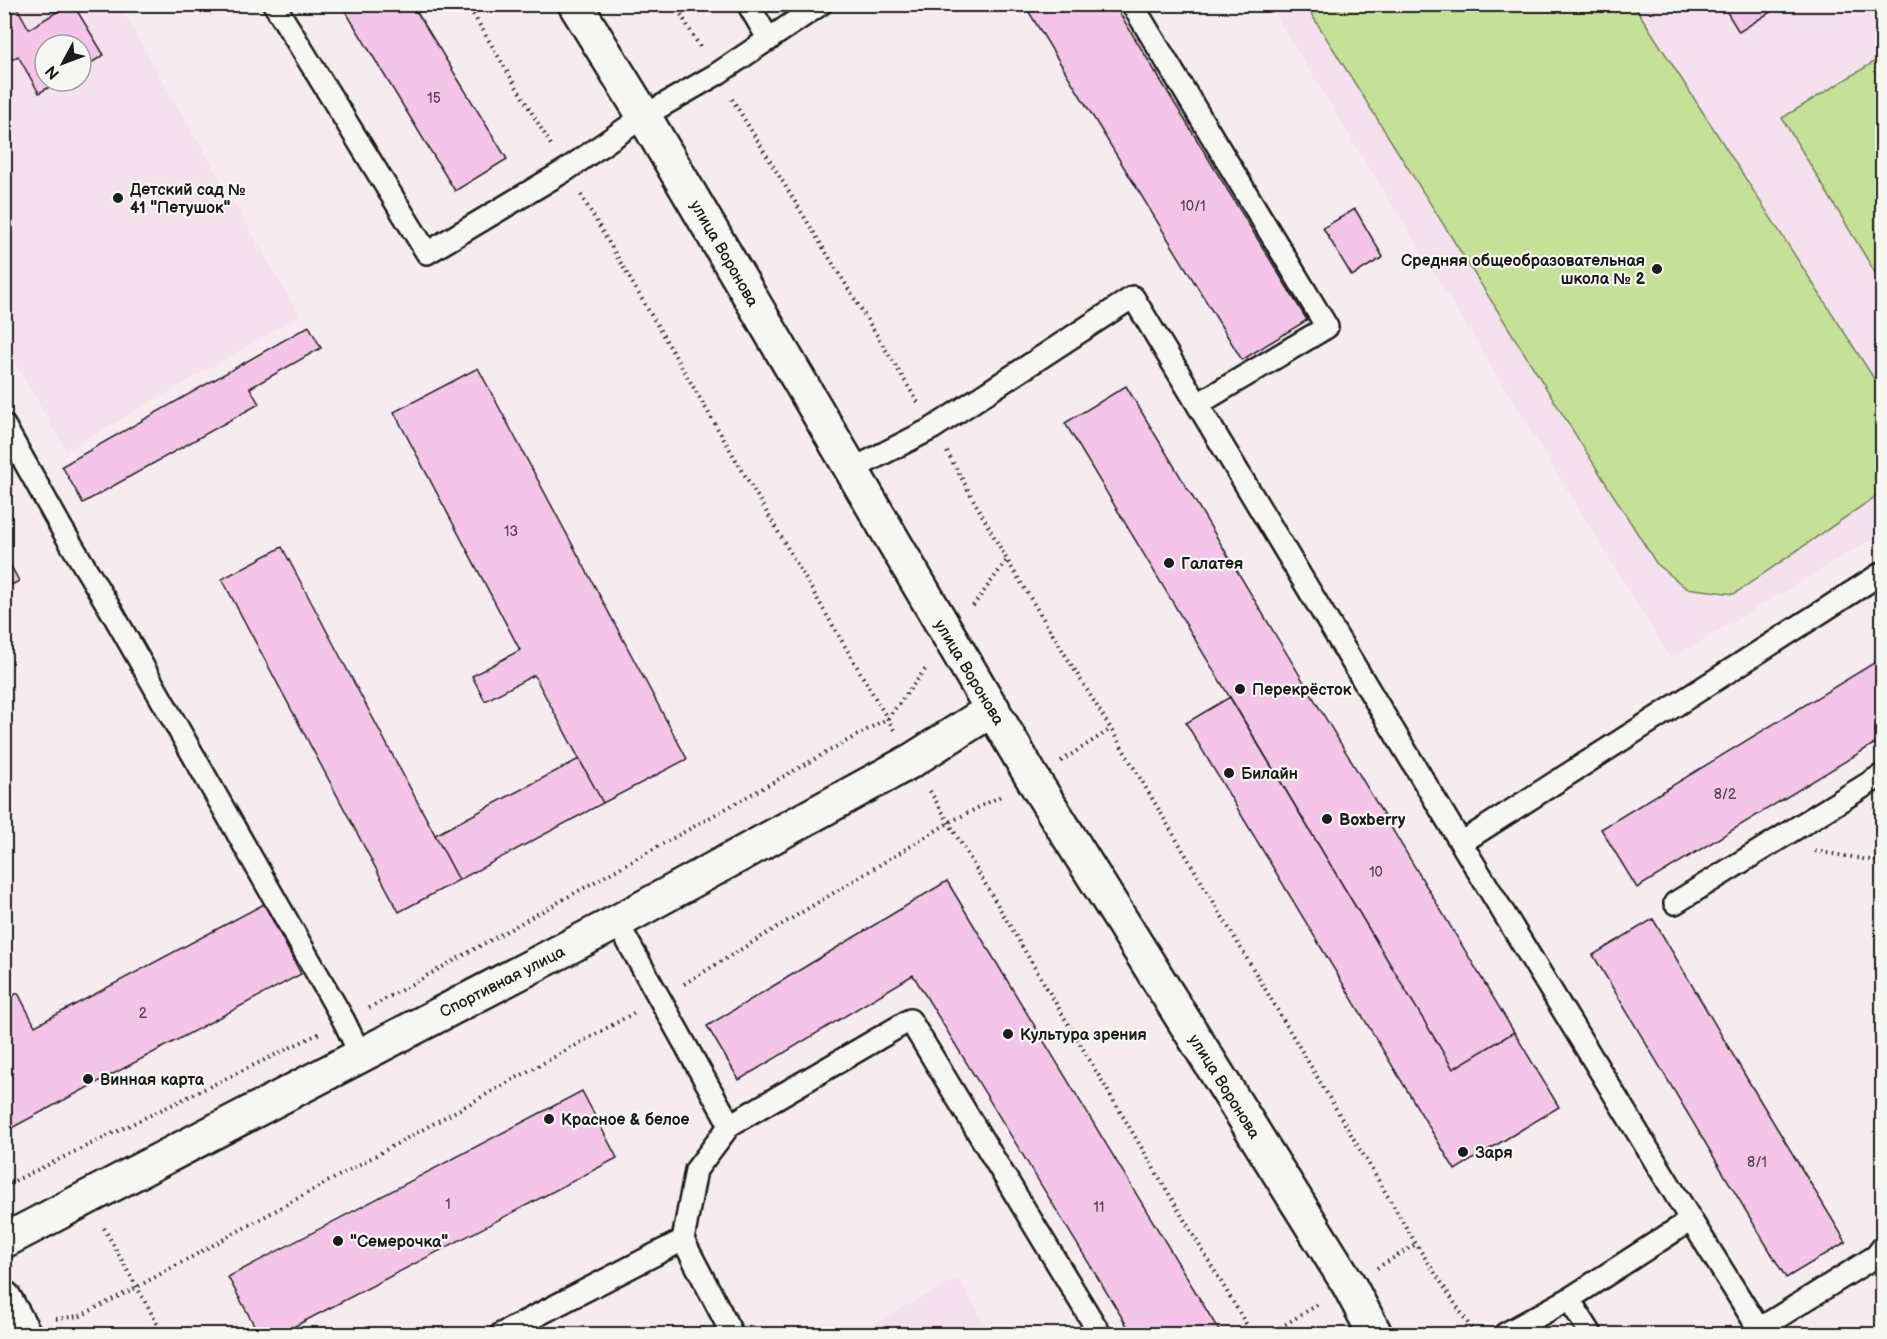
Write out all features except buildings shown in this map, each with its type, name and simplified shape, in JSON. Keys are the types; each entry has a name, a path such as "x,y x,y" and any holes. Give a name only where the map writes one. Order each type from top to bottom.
{"street":[{"name":"улица Воронова","path":"575,4 644,116 1033,779 1349,1285 1375,1335"},
{"name":"Спортивная улица","path":"4,1241 617,922 911,761 993,709"}],"lane":[{"path":"274,4 427,253 566,170 644,116 717,74 822,4"},
{"path":"748,4 769,39"},
{"path":"1132,4 1327,327 1198,404"},
{"path":"851,470 933,428 1133,297 1461,843 1761,1332 1876,1256 1882,1248"},
{"path":"4,425 344,1021 360,1054"},
{"path":"1461,843 1882,573"},
{"path":"1675,903 1882,775"},
{"path":"617,922 730,1125"},
{"path":"732,1335 683,1240 696,1170 730,1125 910,1020 1100,1335"},
{"path":"1505,1335 1569,1299 1691,1220"},
{"path":"501,1335 683,1240"},
{"path":"1569,1299 1591,1335"}],"path":[{"path":"466,4 1252,1335"},
{"path":"675,4 933,428 1007,560 1111,729 1416,1244 1474,1335"},
{"path":"4,1186 344,1021 888,718"},
{"path":"15,1319 80,1316 137,1287 661,998 950,822 1033,779 1111,729"},
{"path":"1771,844 1882,862"},
{"path":"137,1287 163,1335"}],"shaded area":[{"name":"Детский сад № 41 \"Петушок\"","path":"4,5 119,5 300,316 66,451 5,345"},
{"name":"Средняя общеобразовательная школа № 2","path":"1269,5 1882,5 1882,533 1671,659"},
{"path":"959,1277 990,1334 855,1334"}],"green space":[{"name":"Средняя общеобразовательная школа № 2","path":"1308,5 1634,5 1882,391 1882,492 1734,594 1686,588 1656,563 1310,12"},
{"path":"1882,57 1882,284 1782,118"}],"place":[{"name":"Детский сад № 41 \"Петушок\"","path":"118,198"},
{"name":"Средняя общеобразовательная школа № 2","path":"1657,269"},
{"name":"Галатея","path":"1169,563"},
{"name":"Перекрёсток","path":"1240,689"},
{"name":"Билайн","path":"1229,773"},
{"name":"Boxberry","path":"1327,819"},
{"name":"Культура зрения","path":"1008,1034"},
{"name":"Винная карта","path":"88,1079"},
{"name":"Красное & белое","path":"549,1119"},
{"name":"Заря","path":"1463,1152"},
{"name":"\"Семерочка\"","path":"338,1241"}]}
